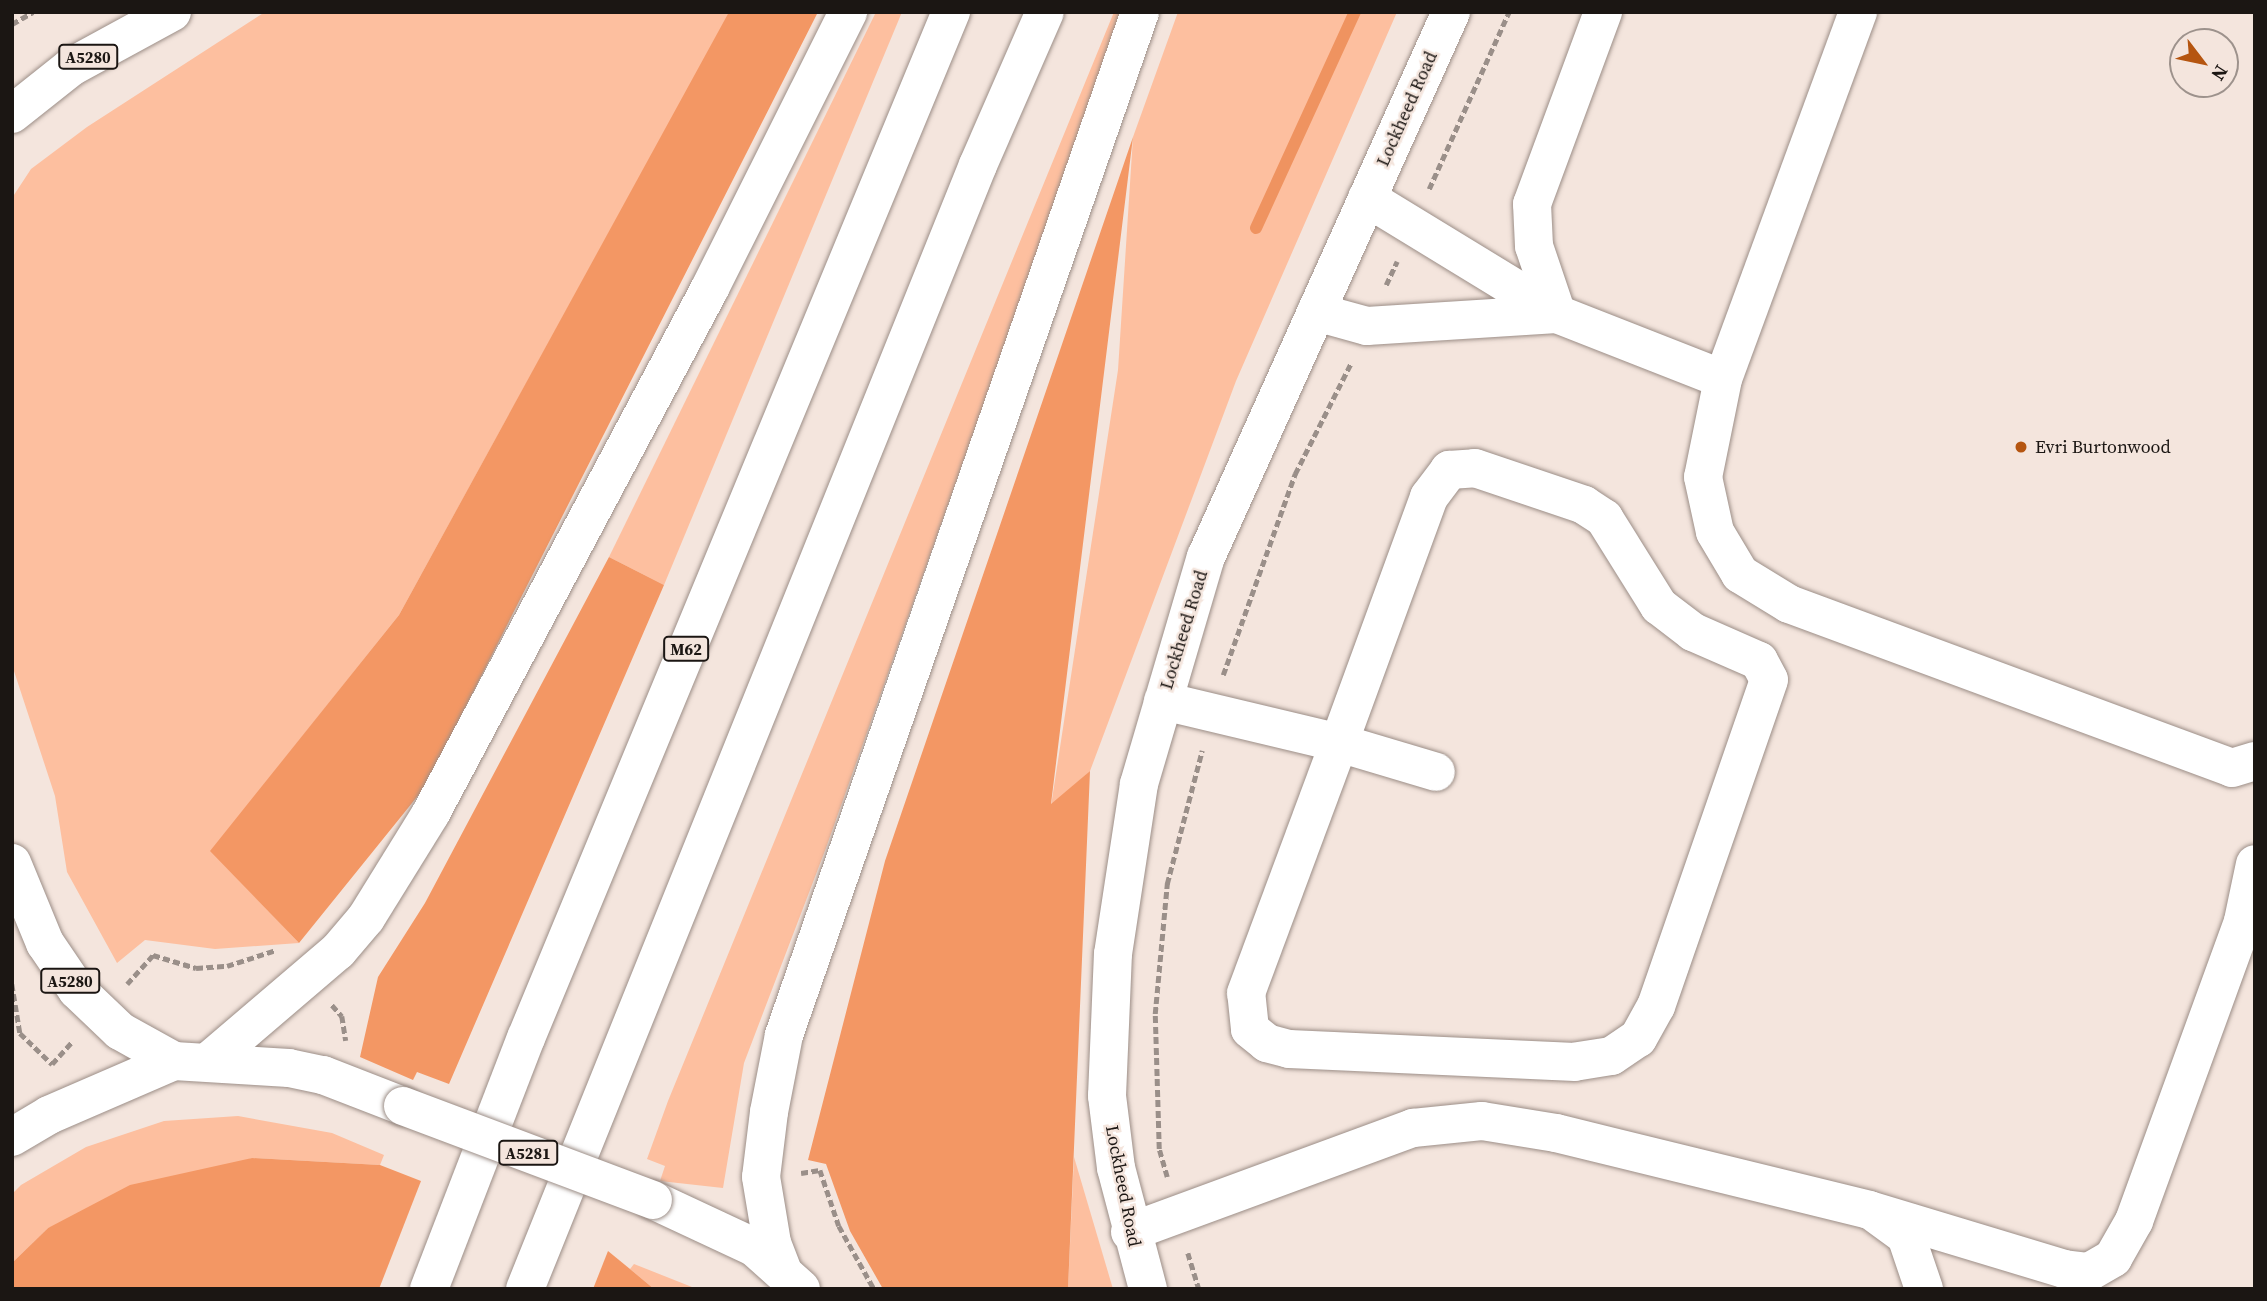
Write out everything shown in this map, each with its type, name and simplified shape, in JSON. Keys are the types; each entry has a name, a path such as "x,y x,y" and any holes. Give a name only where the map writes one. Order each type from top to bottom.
{"main road":[{"name":"A5280","path":"12,114 71,66 172,12"},
{"path":"192,1061 338,951 366,918 431,813 710,288 848,12"},
{"name":"M62","path":"429,1289 537,1013 951,12"},
{"path":"525,1289 978,164 1045,12"},
{"path":"792,1279 772,1243 761,1177 769,1112 784,1035 1140,12"},
{"name":"Lockheed Road","path":"1148,1289 1130,1232 1110,1120 1107,1031 1113,954 1139,784 1206,557 1451,12"},
{"path":"1557,314 1534,246 1532,204 1603,12"},
{"path":"1858,12 1723,379 1703,477 1715,532 1740,574 1790,604 2232,768 2255,761"},
{"path":"1367,198 1557,314 1723,379"},
{"path":"1316,312 1367,326 1557,314"},
{"path":"1475,468 1584,505 1604,518 1659,606 1693,632 1759,661 1769,680 1656,1006 1639,1038 1611,1056 1575,1062 1289,1049 1267,1043 1250,1029 1246,993 1339,743 1429,497 1449,470 1475,468"},
{"path":"1163,701 1339,743 1436,772"},
{"name":"A5280","path":"12,863 45,943 77,990 120,1031 192,1061"},
{"path":"1130,1232 1413,1128 1482,1121 1556,1133 1869,1210 2064,1269 2089,1272 2113,1258 2134,1221 2243,921 2255,863"},
{"name":"A5281","path":"12,1137 49,1115 192,1061 250,1063 323,1076 653,1200 720,1228 792,1279"},
{"path":"1869,1210 1906,1236 1924,1289"}],"path":[{"path":"12,24 33,12"},
{"path":"1222,679 1295,474 1367,326 1509,12"},
{"path":"1159,1150 1154,1014 1167,884 1204,743"},
{"path":"153,955 196,968 227,966 283,948"},
{"path":"820,1170 839,1226 874,1289"}],"shaded area":[{"path":"265,12 730,12 399,615 211,851 299,943 215,949 145,940 117,963 67,872 55,796 12,665 12,198 31,169 87,127"},
{"path":"729,12 818,12 425,787 299,943 210,851 399,615"},
{"path":"876,12 902,12 664,585 609,557"},
{"path":"1114,12 1123,12 826,848 744,1063 723,1188 660,1181 665,1166 647,1159 668,1101"},
{"path":"1178,12 1397,12 1236,381 1090,771 1051,806 1118,370 1133,137"},
{"path":"1133,137 1051,804 1090,771 1068,1289 883,1289 850,1231 826,1164 808,1160 885,861"},
{"path":"609,557 664,585 449,1084 417,1072 413,1080 360,1057 378,977 425,903"},
{"path":"238,1116 332,1133 384,1155 380,1165 252,1158 48,1228 12,1263 12,1194 21,1185 86,1147 164,1121"},
{"path":"1074,1157 1113,1289 1068,1289"},
{"path":"252,1158 380,1165 421,1181 379,1289 12,1289 12,1263 48,1228 130,1185"},
{"path":"608,1251 630,1269 654,1289 593,1289"},
{"path":"634,1264 697,1289 654,1289 630,1269"}],"waterway":[{"path":"1256,228 1355,12"}],"place":[{"name":"Evri Burtonwood","path":"2021,447"}]}
